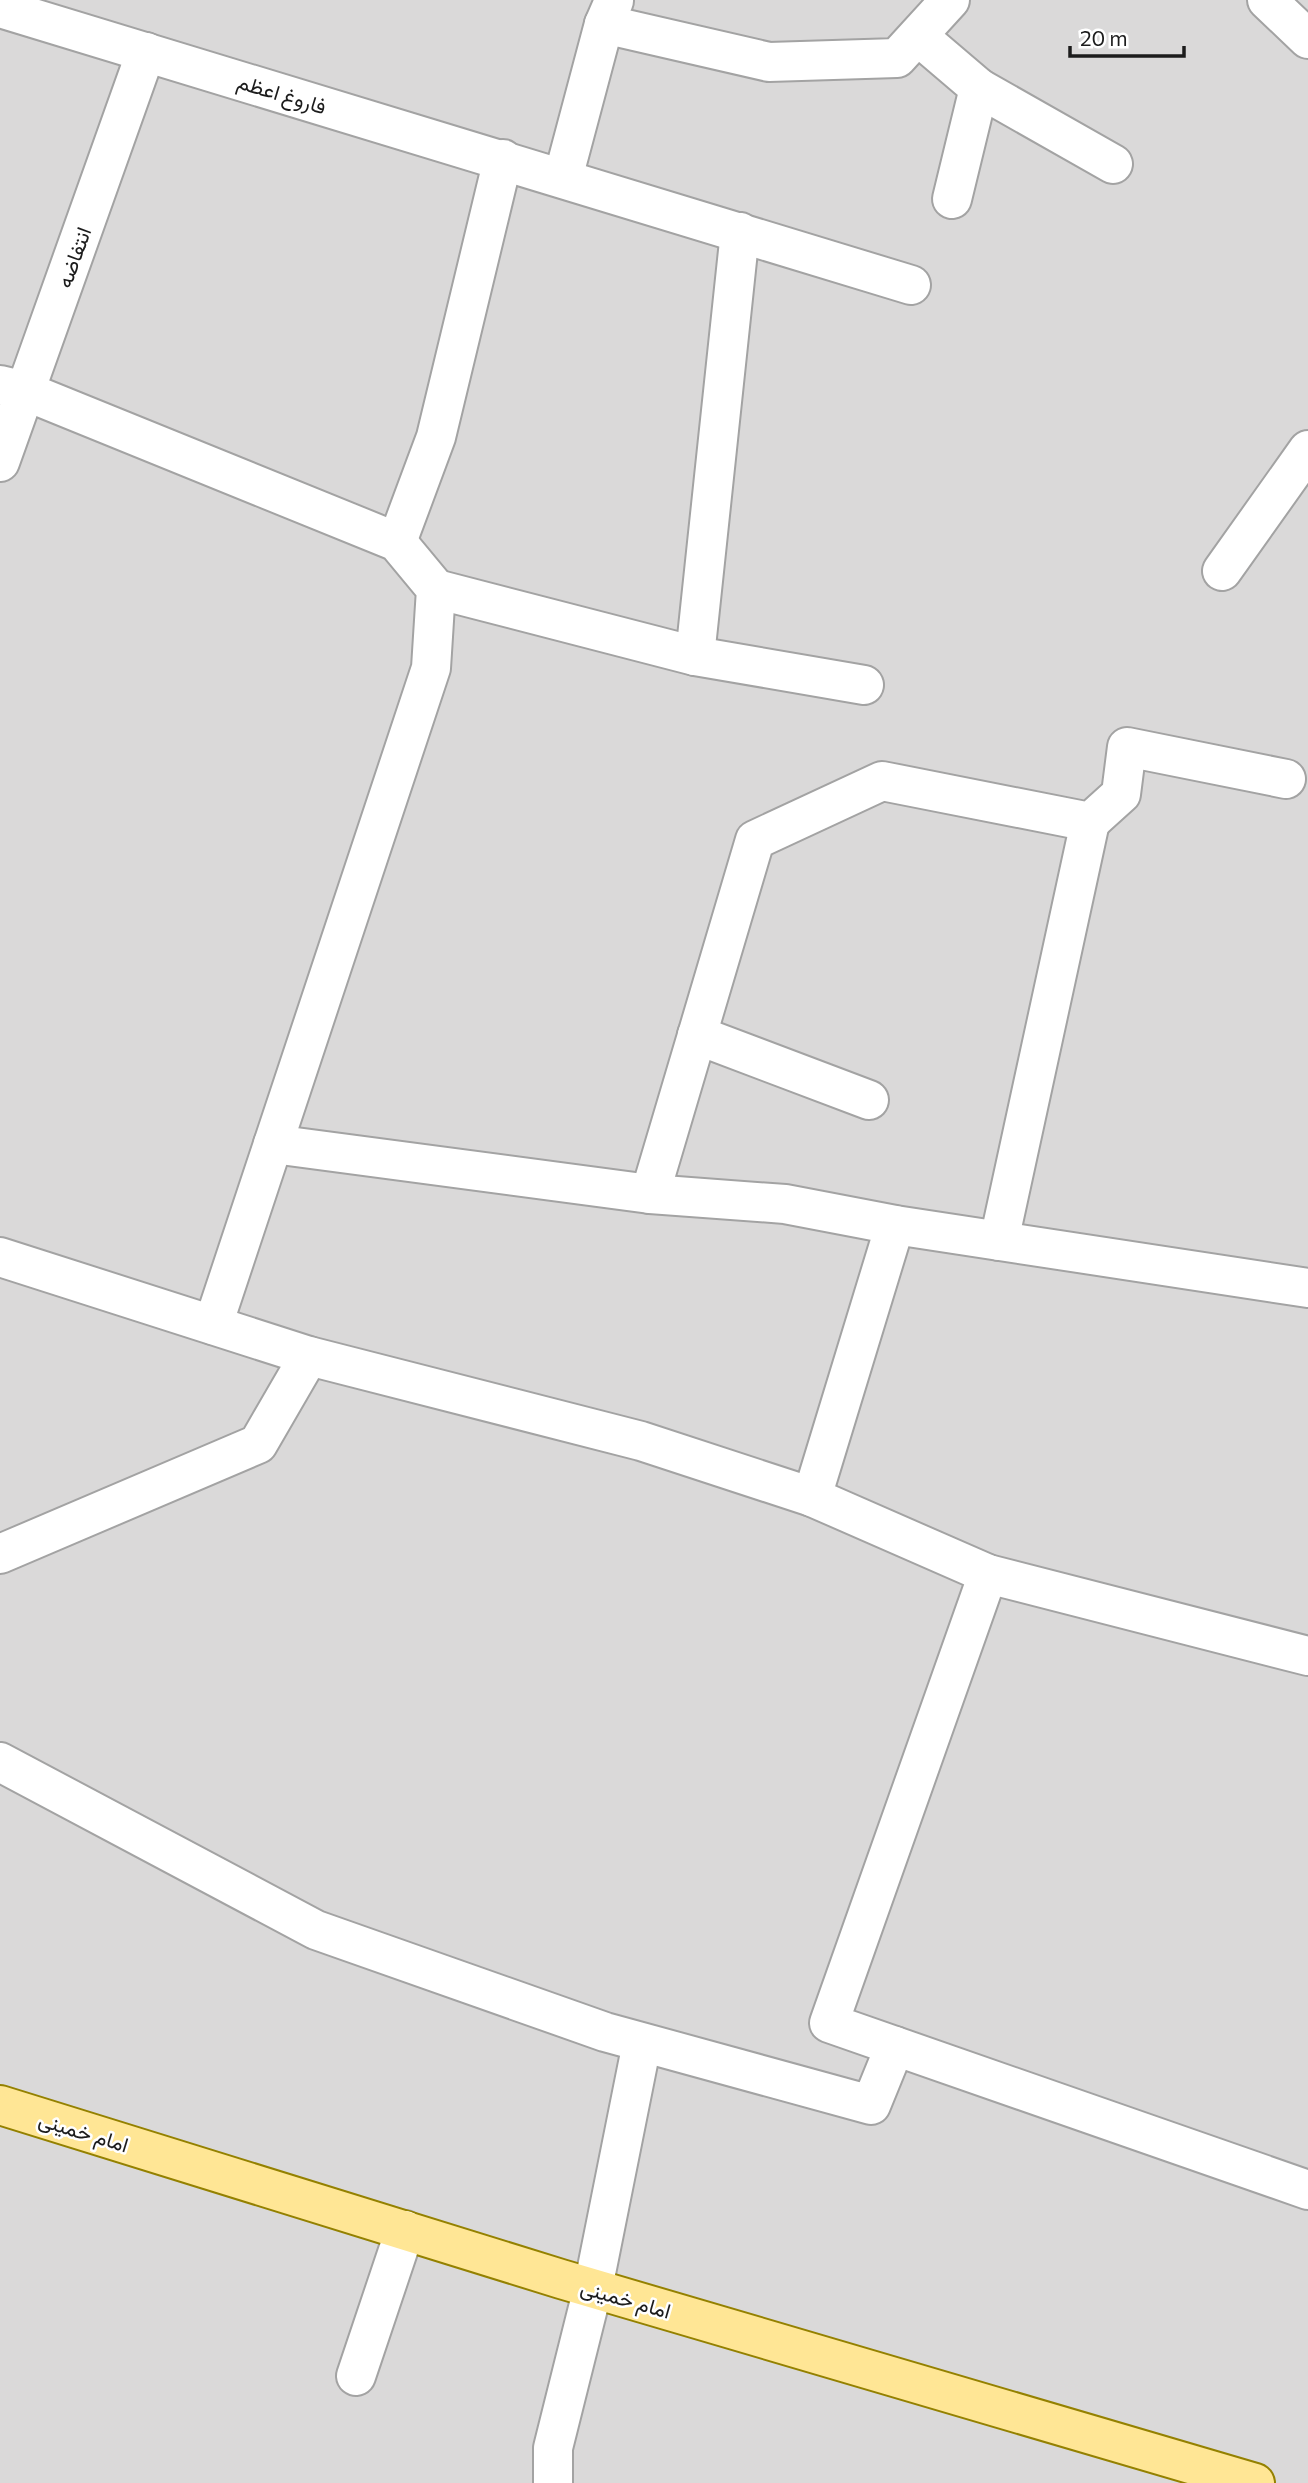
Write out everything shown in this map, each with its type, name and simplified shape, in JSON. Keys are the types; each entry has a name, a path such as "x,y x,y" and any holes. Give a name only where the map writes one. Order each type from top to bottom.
{"main road":[{"name":"امام خمینی","path":"0,2105 593,2288 1255,2483"}],"street":[{"path":"563,177 609,12 769,62 897,58 950,0"},
{"path":"1267,0 1308,39"},
{"name":"فاروغ اعظم","path":"0,8 911,285"},
{"path":"918,36 979,88 1113,164"},
{"name":"انتفاضه","path":"0,462 13,388 146,52"},
{"path":"952,199 979,88"},
{"path":"397,542 436,437 503,159"},
{"path":"695,656 740,232"},
{"path":"13,388 397,542 436,589 695,656 864,685"},
{"path":"1222,571 1308,450"},
{"path":"213,1325 431,668 436,589"},
{"path":"999,1241 1090,822 1121,794 1127,747 1286,779"},
{"path":"650,1194 755,840 882,781 1090,822"},
{"path":"697,1035 869,1100"},
{"path":"273,1144 650,1194 785,1204 895,1225 1308,1288"},
{"path":"812,1497 895,1225"},
{"path":"0,1257 309,1356 641,1441 812,1497 988,1574 1308,1656"},
{"path":"0,1554 258,1444 309,1356"},
{"path":"988,1574 829,2023 1308,2190"},
{"path":"0,1762 316,1930 642,2043 871,2105 895,2046"},
{"path":"553,2483 553,2448 593,2288 642,2043"},
{"path":"356,2376 405,2230"}],"shaded area":[{"path":"0,0 1308,0 1308,2483 0,2483"}]}
